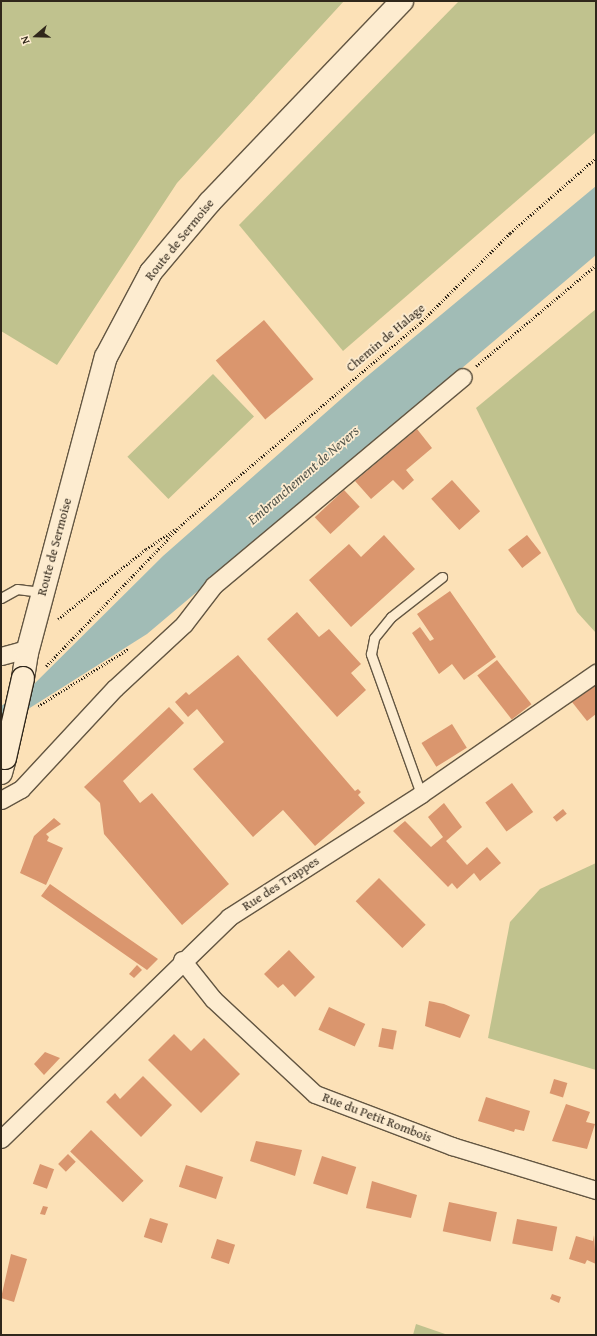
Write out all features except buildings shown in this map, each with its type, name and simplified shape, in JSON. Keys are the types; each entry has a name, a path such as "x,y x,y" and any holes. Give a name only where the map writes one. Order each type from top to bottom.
{"main road":[{"name":"Route de Sermoise","path":"3,766 32,675 27,653 106,357 151,272 210,202 402,1"}],"street":[{"path":"1,800 21,789 116,688 184,624 214,585 463,377"},
{"path":"1,656 20,651 27,653"},
{"name":"Rue des Trappes","path":"1,1139 182,960 229,917 421,794 596,672"},
{"name":"Rue du Petit Rombois","path":"182,960 214,999 315,1094 452,1146 596,1190"}],"lane":[{"path":"421,794 371,654 374,638 391,617 442,577"},
{"path":"1,598 17,589 43,592"}],"path":[{"name":"Chemin de Halage","path":"181,525 420,323 510,233 596,158"},
{"path":"463,377 596,265"},
{"path":"54,621 73,610 146,549 181,525"},
{"path":"32,675 181,525"},
{"path":"34,708 135,644"}],"green space":[{"path":"1,1 344,1 177,183 57,365 1,331"},
{"path":"459,1 596,1 596,132 343,351 239,225"},
{"path":"596,309 596,633 577,612 476,408"},
{"path":"213,374 254,416 168,499 127,457"},
{"path":"596,863 596,1070 488,1038 510,922 540,889"},
{"path":"416,1324 448,1335 413,1335"}],"water":[{"name":"Embranchement de Nevers","path":"596,186 596,255 147,634 25,711 1,734 1,706 30,688 163,556 365,378"}]}
